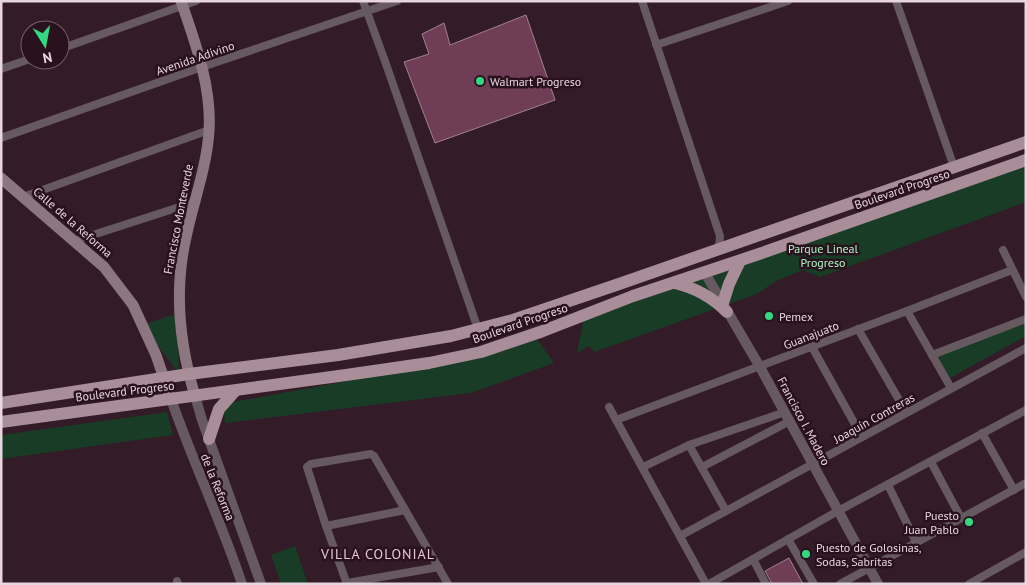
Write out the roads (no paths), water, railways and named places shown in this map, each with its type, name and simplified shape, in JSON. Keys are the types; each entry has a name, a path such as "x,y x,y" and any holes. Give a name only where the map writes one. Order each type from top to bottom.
{"main road":[{"name":"Francisco Monteverde","path":"182,4 202,67 206,88 209,130 184,248 178,292 179,315 189,374 195,396"},
{"name":"Boulevard Progreso","path":"1,404 189,374 329,357 417,343 478,329 513,320 1026,142"},
{"name":"Boulevard Progreso","path":"1,422 430,363 481,352 543,331 615,303 1026,160"},
{"name":"Calle de la Reforma","path":"1,178 104,267 133,305 152,344 172,399"},
{"path":"681,262 704,273 720,248"},
{"path":"675,283 709,296 725,307 729,284 740,260"},
{"path":"210,439 219,409 235,391"}],"street":[{"path":"70,45 182,4 196,1"},
{"path":"363,1 478,329"},
{"name":"Avenida Adivino","path":"1,138 397,1"},
{"path":"642,1 720,236 720,248"},
{"path":"656,45 788,1"},
{"path":"896,1 954,167"},
{"path":"1,69 20,62"},
{"path":"24,197 209,130"},
{"path":"74,241 195,202"},
{"path":"1003,250 1026,297"},
{"name":"Guanajuato","path":"616,420 1012,270"},
{"name":"Francisco I. Madero","path":"704,273 788,416 878,584"},
{"path":"907,311 951,388"},
{"path":"932,355 1026,319"},
{"path":"858,329 906,412"},
{"path":"812,346 862,437"},
{"name":"Joaquín Contreras","path":"680,536 1026,348"},
{"name":"Francisco Monteverde","path":"195,396 262,584"},
{"name":"de la Reforma","path":"172,399 184,436 231,550 242,584"},
{"path":"609,407 707,584 1026,410"},
{"path":"643,467 689,445 788,416"},
{"path":"702,467 788,416"},
{"path":"982,433 1014,490"},
{"path":"689,445 726,511"},
{"path":"438,567 347,584 307,467 311,464 371,454 405,510 448,584"},
{"path":"931,462 962,518"},
{"path":"840,584 1026,483"},
{"path":"888,485 916,542"},
{"path":"326,526 405,510"},
{"path":"788,539 814,584"},
{"path":"969,584 1026,552"},
{"path":"753,559 766,584"}],"place":[{"name":"Walmart Progreso","path":"480,81"},
{"name":"Pemex","path":"769,316"},
{"name":"Puesto Juan Pablo","path":"969,522"},
{"name":"Puesto de Golosinas, Sodas, Sabritas","path":"806,554"}],"district":[{"name":"VILLA COLONIAL","path":"378,554"}],"park label":[{"name":"Parque Lineal Progreso","path":"823,255"}]}
